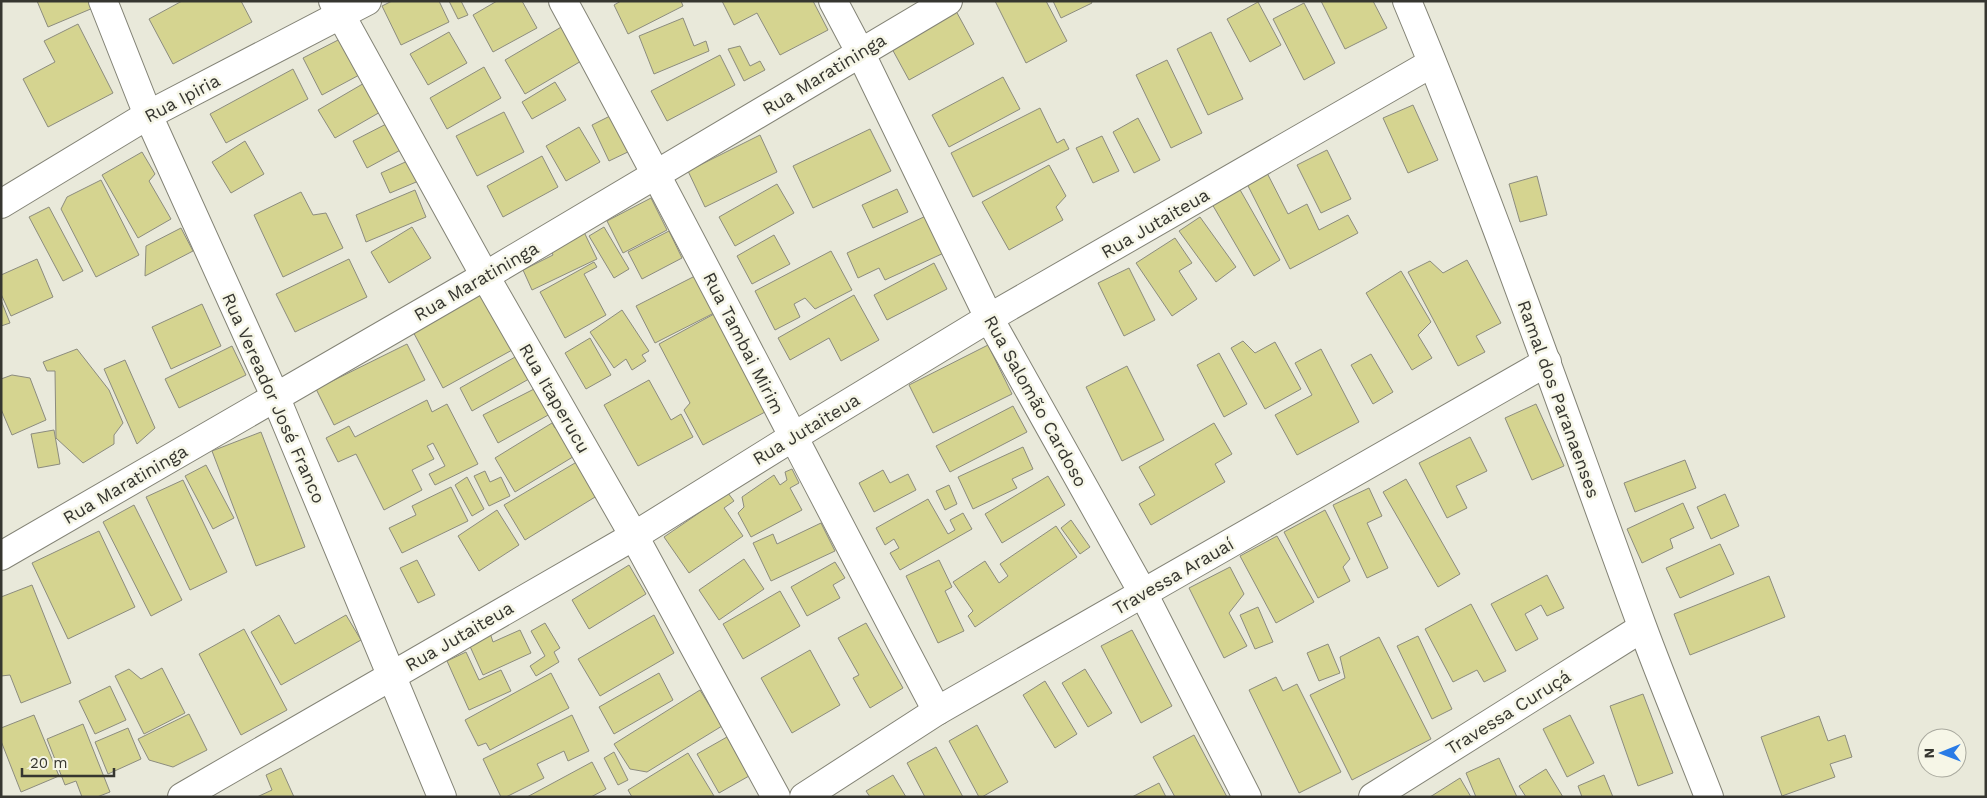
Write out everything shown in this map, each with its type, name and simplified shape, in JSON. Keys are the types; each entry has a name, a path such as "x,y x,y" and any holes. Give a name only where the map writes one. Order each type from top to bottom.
{"street":[{"name":"Rua Vereador José Franco","path":"103,1 148,115 275,396 442,797"},
{"name":"Rua Ipiria","path":"1,204 148,115 337,9 367,1"},
{"name":"Rua Tambai Mirim","path":"563,1 657,174 792,437 937,711"},
{"name":"Rua Salomão Cardoso","path":"833,1 860,52 989,318 1143,593 1247,797"},
{"name":"Rua Maratininga","path":"1,556 485,276 948,1"},
{"name":"Ramal dos Paranaenses","path":"1406,1 1432,63 1547,362 1642,628 1709,797"},
{"name":"Rua Itaperucu","path":"337,9 485,276 634,536 776,797"},
{"name":"Rua Jutaiteua","path":"182,797 634,536 792,437 989,318 1432,63"},
{"name":"Travessa Arauaí","path":"804,797 937,711 1547,362"},
{"name":"Travessa Curuçá","path":"1373,797 1642,628"}],"building":[{"path":"37,1 90,1 93,8 48,27"},
{"path":"182,1 241,1 252,22 173,64 149,19"},
{"path":"392,1 439,1 449,22 401,45 382,6"},
{"path":"449,1 461,1 468,15 458,19"},
{"path":"497,1 522,1 537,28 493,52 473,15"},
{"path":"621,1 681,1 683,6 628,34 614,5"},
{"path":"722,1 813,1 828,30 780,55 757,13 734,25"},
{"path":"995,1 1046,1 1067,41 1026,63"},
{"path":"1053,1 1091,1 1092,3 1061,18"},
{"path":"1321,1 1373,1 1387,28 1345,49"},
{"path":"1258,2 1281,45 1250,62 1227,19"},
{"path":"1304,3 1335,63 1304,80 1273,19"},
{"path":"956,11 974,44 909,80 891,47"},
{"path":"683,18 694,46 706,41 709,51 654,74 639,36"},
{"path":"78,24 113,93 48,127 23,79 55,62 44,41"},
{"path":"563,26 583,60 525,94 505,60"},
{"path":"449,32 467,63 428,85 410,54"},
{"path":"1211,32 1243,99 1208,115 1177,49"},
{"path":"342,38 361,74 322,95 303,58"},
{"path":"740,46 750,66 760,61 765,70 744,81 728,49"},
{"path":"720,55 735,85 667,121 651,91"},
{"path":"1167,60 1202,133 1171,148 1136,75"},
{"path":"484,67 501,98 447,129 430,98"},
{"path":"293,69 308,99 226,143 210,114"},
{"path":"1003,77 1020,109 949,147 932,115"},
{"path":"366,82 382,111 335,138 318,110"},
{"path":"555,82 566,100 532,119 522,102"},
{"path":"1413,105 1438,160 1408,173 1383,118"},
{"path":"1040,108 1057,143 1064,139 1069,149 973,197 951,153"},
{"path":"504,112 524,152 477,176 456,136"},
{"path":"614,114 632,150 609,161 592,125"},
{"path":"1138,118 1160,160 1134,173 1113,132"},
{"path":"394,120 408,146 367,168 353,141"},
{"path":"579,127 600,162 566,181 546,146"},
{"path":"870,129 891,171 813,208 793,166"},
{"path":"760,135 777,172 705,207 688,171"},
{"path":"1102,136 1119,171 1093,183 1076,148"},
{"path":"245,141 264,174 231,193 212,162"},
{"path":"1327,150 1351,199 1321,213 1297,165"},
{"path":"142,152 155,174 149,181 171,219 138,238 102,175"},
{"path":"542,156 558,187 503,217 487,186"},
{"path":"412,159 421,180 390,193 381,173"},
{"path":"1049,165 1066,196 1056,207 1063,220 1009,250 982,202"},
{"path":"1264,167 1288,214 1307,204 1319,230 1348,215 1358,233 1290,269 1244,178"},
{"path":"1537,176 1547,215 1520,222 1509,184"},
{"path":"101,180 139,255 96,277 61,209 67,197"},
{"path":"777,184 794,213 735,246 719,217"},
{"path":"1239,188 1280,260 1254,276 1212,204"},
{"path":"897,189 908,212 873,228 862,205"},
{"path":"415,190 426,217 366,242 356,215"},
{"path":"301,192 313,215 326,213 343,248 283,277 254,215"},
{"path":"651,198 667,230 623,253 607,221"},
{"path":"49,207 83,271 63,281 29,217"},
{"path":"928,215 946,252 885,280 879,268 858,278 847,253"},
{"path":"1200,217 1236,267 1216,282 1179,231"},
{"path":"412,227 431,258 389,283 371,252"},
{"path":"604,227 629,269 614,278 589,236"},
{"path":"181,228 193,251 145,276 146,246"},
{"path":"669,231 682,258 642,279 628,252"},
{"path":"584,232 597,259 532,290 523,270 553,255 550,248"},
{"path":"774,235 790,264 752,284 737,256"},
{"path":"1175,238 1192,263 1179,271 1197,299 1172,316 1136,263"},
{"path":"831,251 852,290 815,309 805,298 794,304 800,317 775,330 755,291"},
{"path":"37,259 53,297 11,316 1,294 1,275"},
{"path":"349,259 367,297 295,332 276,294"},
{"path":"1467,260 1501,323 1476,336 1485,352 1458,366 1408,272 1430,261 1443,273"},
{"path":"594,262 597,267 584,274 606,315 565,338 540,292"},
{"path":"934,263 947,289 887,320 874,295"},
{"path":"1129,268 1155,320 1124,336 1098,283"},
{"path":"1401,271 1431,322 1418,335 1432,358 1412,370 1366,293"},
{"path":"695,276 714,313 655,343 636,306"},
{"path":"482,287 514,349 443,388 410,326"},
{"path":"854,295 879,340 841,361 829,338 790,360 778,338"},
{"path":"1,300 10,323 1,326"},
{"path":"202,304 221,346 171,369 152,327"},
{"path":"725,308 765,412 703,445 684,410 690,403 659,344"},
{"path":"622,310 649,351 642,355 646,361 632,370 626,359 614,368 590,332"},
{"path":"590,338 611,375 586,389 565,353"},
{"path":"1243,341 1255,353 1275,342 1301,389 1265,409 1231,348"},
{"path":"407,344 425,380 334,425 316,389"},
{"path":"988,345 1012,394 933,433 909,385"},
{"path":"232,346 246,375 179,408 165,379"},
{"path":"77,349 109,390 123,423 114,435 114,444 83,463 56,438 55,371 47,371 43,362"},
{"path":"1321,349 1359,422 1297,455 1275,415 1312,395 1295,363"},
{"path":"524,352 536,375 472,411 460,388"},
{"path":"1219,353 1247,404 1224,417 1197,365"},
{"path":"1371,354 1393,392 1373,404 1351,365"},
{"path":"125,360 155,428 137,444 104,369"},
{"path":"1127,366 1164,440 1122,461 1086,387"},
{"path":"12,375 30,378 46,420 12,435 1,409 1,379"},
{"path":"649,380 671,420 681,414 693,437 638,466 604,405"},
{"path":"536,388 550,414 498,443 483,415"},
{"path":"427,400 432,412 447,404 478,464 435,485 429,474 445,466 433,443 427,446 434,459 412,470 422,490 384,510 356,454 338,462 326,438 349,426 355,437"},
{"path":"1536,404 1564,466 1532,480 1505,418"},
{"path":"1013,406 1027,432 950,472 936,446"},
{"path":"552,423 555,428 563,423 581,452 515,492 495,458"},
{"path":"1214,423 1232,454 1215,464 1225,482 1151,525 1139,504 1155,495 1139,467"},
{"path":"54,430 60,464 38,468 31,434"},
{"path":"261,432 305,547 256,566 212,451"},
{"path":"1470,437 1487,471 1456,486 1467,508 1447,518 1419,463"},
{"path":"1023,447 1033,469 1012,479 1017,488 973,509 958,477"},
{"path":"580,460 600,494 525,540 504,505"},
{"path":"1685,460 1696,488 1635,512 1624,483"},
{"path":"206,465 234,518 213,529 185,476"},
{"path":"792,469 799,483 790,488 802,510 751,537 738,513 744,507 742,497 774,475 780,485 787,480 785,472"},
{"path":"883,470 890,483 908,474 916,490 874,512 859,483"},
{"path":"485,471 490,482 501,477 510,496 489,506 474,476"},
{"path":"1048,476 1065,505 1002,543 985,514"},
{"path":"467,477 484,509 472,516 455,485"},
{"path":"1406,479 1460,574 1438,587 1383,492"},
{"path":"183,480 227,572 190,590 146,497"},
{"path":"949,485 957,504 945,510 936,491"},
{"path":"451,487 468,521 402,553 389,528 416,515 412,506"},
{"path":"1369,488 1382,516 1367,523 1388,568 1367,578 1333,505"},
{"path":"728,493 734,501 724,508 743,536 689,573 664,537"},
{"path":"1725,494 1739,526 1711,539 1697,507"},
{"path":"928,499 948,534 955,530 950,520 963,513 972,529 900,570 890,553 899,548 894,539 885,545 876,528"},
{"path":"1683,503 1694,528 1670,539 1673,548 1642,563 1627,529"},
{"path":"134,505 182,600 151,616 103,522"},
{"path":"497,510 519,545 479,571 458,536"},
{"path":"1325,510 1350,559 1343,567 1350,581 1318,598 1284,532"},
{"path":"1071,520 1090,547 1080,554 1061,528"},
{"path":"821,523 835,551 771,581 753,543 773,534 777,544"},
{"path":"1056,526 1077,557 975,627 968,616 973,611 953,582 985,561 999,583 1008,576 1000,564"},
{"path":"99,531 135,607 68,639 32,563"},
{"path":"1277,536 1314,602 1276,623 1240,556"},
{"path":"1720,544 1734,574 1680,598 1666,568"},
{"path":"744,559 764,589 719,620 699,590"},
{"path":"417,560 435,595 418,603 400,568"},
{"path":"939,560 952,587 945,591 964,631 938,643 906,576"},
{"path":"835,562 845,578 833,585 840,598 807,616 791,587"},
{"path":"629,565 646,594 589,629 572,600"},
{"path":"1230,567 1244,594 1229,613 1247,646 1224,658 1189,588"},
{"path":"1547,575 1564,608 1547,616 1541,605 1525,614 1538,639 1516,651 1491,604"},
{"path":"1769,576 1785,617 1690,655 1674,614"},
{"path":"32,585 71,683 21,703 10,675 1,676 1,597"},
{"path":"780,591 800,626 743,659 723,624"},
{"path":"1471,604 1506,671 1484,682 1477,670 1453,682 1425,629"},
{"path":"1258,607 1273,642 1255,649 1240,615"},
{"path":"279,615 295,644 346,615 361,640 281,685 251,632"},
{"path":"654,615 674,653 600,696 578,659"},
{"path":"545,623 560,648 554,652 559,662 536,676 530,666 545,656 531,631"},
{"path":"866,623 903,688 870,708 853,678 859,675 838,638"},
{"path":"244,629 287,710 241,735 199,654"},
{"path":"520,630 531,653 483,675 468,642 490,633 493,642"},
{"path":"1132,630 1172,706 1141,723 1101,646"},
{"path":"1418,636 1452,709 1432,719 1397,646"},
{"path":"1379,637 1431,739 1352,780 1310,695 1345,678 1340,657"},
{"path":"1328,644 1340,673 1319,681 1307,653"},
{"path":"810,650 840,705 792,733 761,678"},
{"path":"466,652 479,680 501,670 511,691 469,710 447,661"},
{"path":"162,668 185,713 144,734 115,676 129,669 141,679"},
{"path":"1085,669 1112,713 1088,727 1062,683"},
{"path":"551,673 569,708 490,750 486,743 478,746 465,720"},
{"path":"659,673 673,700 614,734 599,707"},
{"path":"1276,677 1283,691 1297,684 1341,772 1299,793 1249,690"},
{"path":"1045,681 1077,734 1055,748 1023,695"},
{"path":"110,686 126,720 95,734 79,701"},
{"path":"700,690 722,726 647,772 630,769 614,744"},
{"path":"1643,694 1673,773 1638,786 1610,706"},
{"path":"189,714 207,750 173,767 149,760 138,739"},
{"path":"34,715 59,776 21,792 1,741 1,728"},
{"path":"572,715 589,751 568,761 564,751 537,764 544,778 506,797 501,797 483,759"},
{"path":"1570,715 1594,763 1567,777 1543,729"},
{"path":"1819,716 1828,741 1845,735 1852,757 1830,764 1835,777 1782,796 1761,737"},
{"path":"83,724 110,792 97,797 82,797 76,781 65,785 47,739"},
{"path":"977,725 1008,782 982,797 979,797 949,741"},
{"path":"128,728 141,759 108,774 95,742"},
{"path":"1194,735 1227,797 1175,797 1153,757"},
{"path":"727,737 749,776 719,793 697,754"},
{"path":"936,747 963,797 925,797 907,763"},
{"path":"614,752 628,780 618,785 604,758"},
{"path":"688,753 714,796 632,797 628,790"},
{"path":"1499,758 1517,797 1476,797 1466,773"},
{"path":"592,762 606,789 591,797 527,797"},
{"path":"281,768 294,797 257,797 272,790 266,775"},
{"path":"1546,769 1563,797 1526,797 1519,786"},
{"path":"893,775 906,797 870,797 866,791"},
{"path":"1604,775 1613,797 1582,797 1578,786"},
{"path":"1460,778 1471,797 1430,797"},
{"path":"1159,783 1166,797 1132,797"}]}
